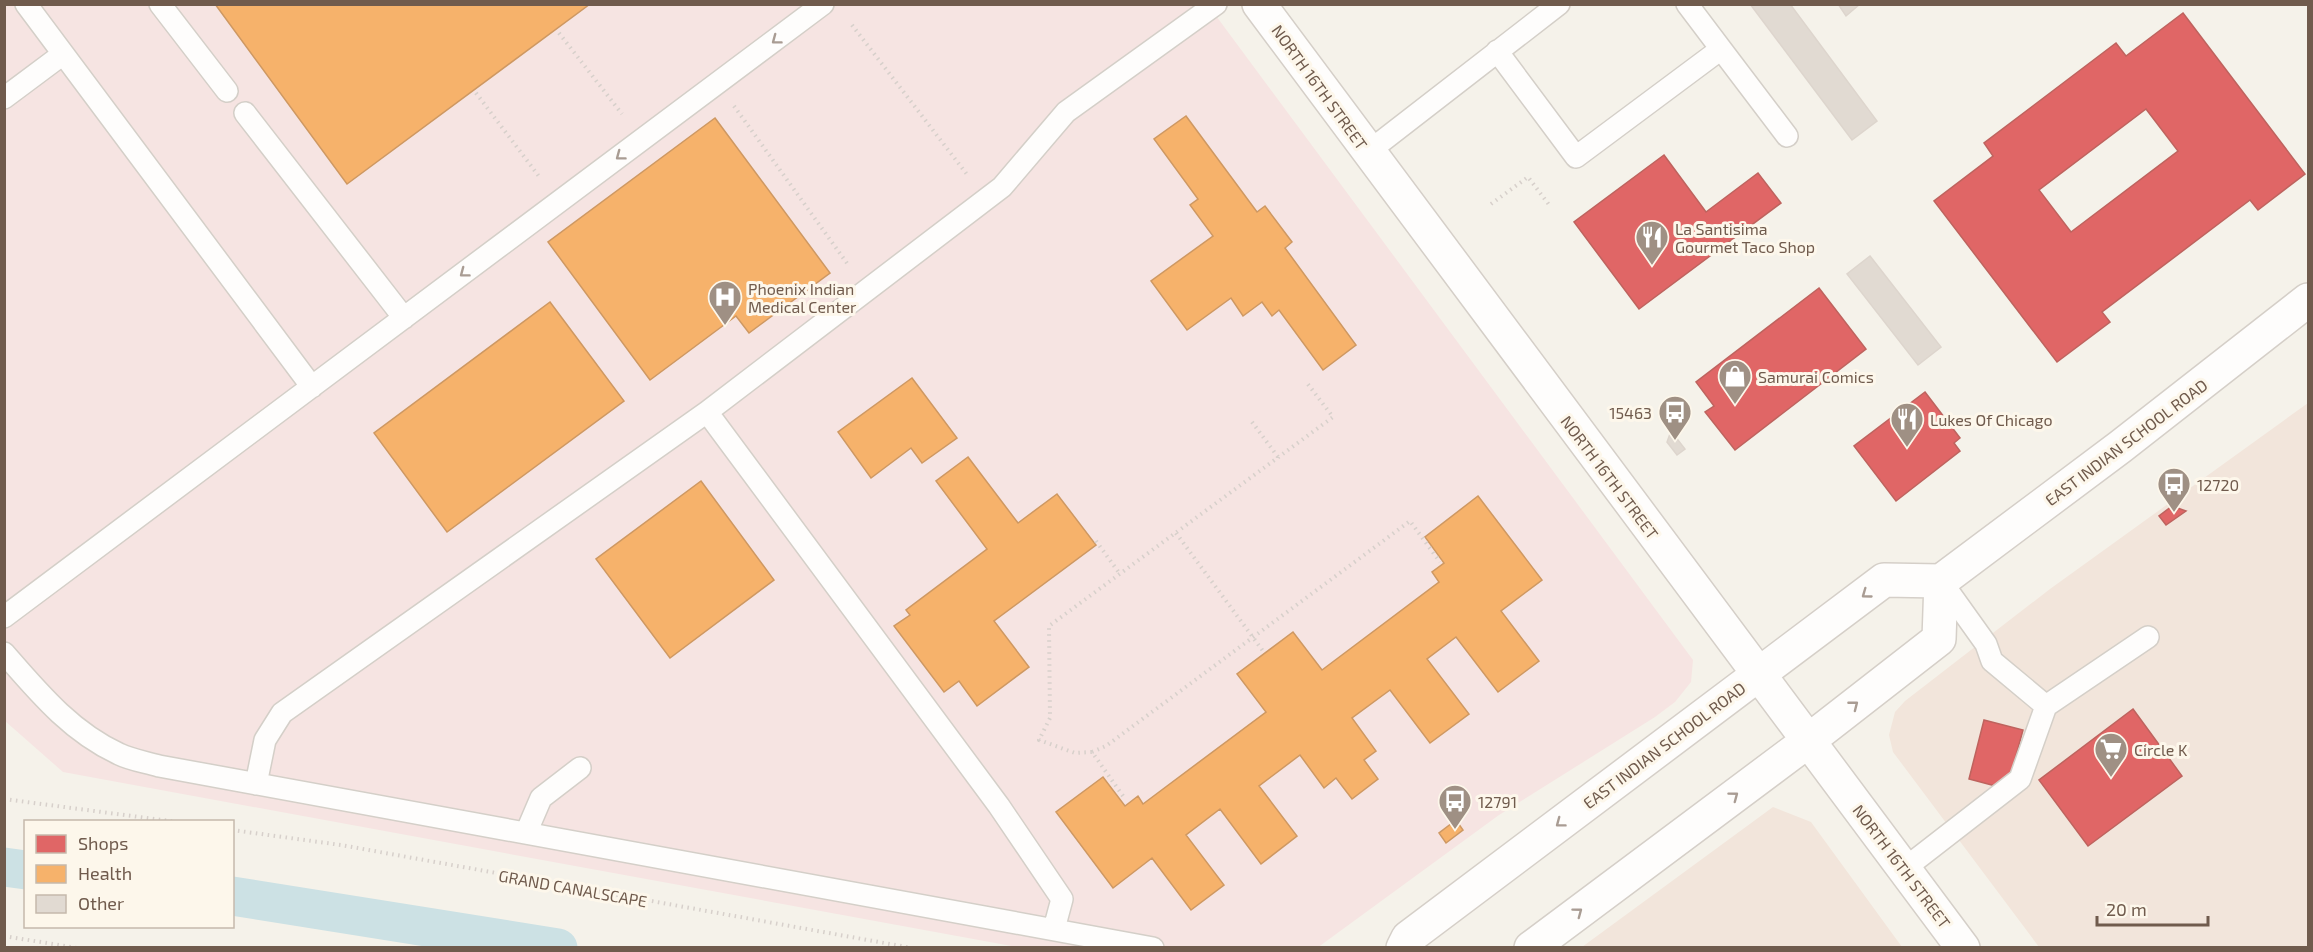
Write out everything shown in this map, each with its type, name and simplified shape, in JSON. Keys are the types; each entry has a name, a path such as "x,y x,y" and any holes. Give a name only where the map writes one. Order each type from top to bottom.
{"main road":[{"name":"NORTH 16TH STREET","path":"1259,4 1963,948"},
{"name":"EAST INDIAN SCHOOL ROAD","path":"1403,948 1408,938 1884,580 1941,582 2145,428 2308,300"},
{"path":"1531,948 1808,741 1939,639 1941,582"}],"lane":[{"path":"26,4 312,387"},
{"path":"160,4 227,91"},
{"path":"4,617 823,4"},
{"path":"256,784 265,740 282,713 707,412 1002,187 1066,112 1216,4"},
{"path":"1368,152 1559,4"},
{"path":"1687,4 1787,136"},
{"path":"1497,51 1576,157 1721,49"},
{"path":"4,98 63,54"},
{"path":"245,113 404,318"},
{"path":"707,412 999,806 1062,899 1054,929"},
{"path":"1941,582 1986,644 1992,661 2046,706"},
{"path":"1904,869 2020,779 2046,706 2148,637"},
{"path":"4,653 42,698 74,727 119,754 159,766 1153,948"},
{"path":"526,833 541,798 580,768"}],"path":[{"path":"852,25 971,178"},
{"path":"559,33 622,114"},
{"path":"476,93 547,187"},
{"path":"728,99 853,271"},
{"path":"1491,204 1528,177 1550,206"},
{"path":"1307,382 1333,417 1049,626 1050,718 1039,740 1075,753 1092,752 1106,746 1410,521 1440,562"},
{"path":"1252,422 1278,458"},
{"path":"1176,532 1263,651"},
{"path":"1096,541 1120,574"},
{"path":"1092,752 1123,796"},
{"path":"4,799 162,820"},
{"name":"GRAND CANALSCAPE","path":"234,830 340,845 912,948"},
{"path":"4,936 77,948"}],"shaded area":[{"name":"Phoenix Indian Medical Center","path":"5,4 1208,5 1693,660 1691,682 1675,702 1655,717 1499,815 1317,948 1017,947 63,772 5,721"},
{"path":"2308,403 2308,947 2039,947 1893,752 1889,735 1895,712 1905,701 2050,589"},
{"path":"1773,807 1811,822 1902,947 1582,947"}],"building: Shops":[{"path":"2183,13 2305,174 2258,210 2250,200 2102,312 2110,322 2057,362 1934,201 1993,156 1984,143 2116,43 2126,56","holes":["2146,109 2178,151 2071,232 2039,190"]},
{"name":"La Santisima Gourmet Taco Shop","path":"1664,155 1706,212 1758,173 1781,203 1639,309 1574,222"},
{"path":"1819,288 1866,349 1735,450 1705,412 1714,406 1696,382"},
{"name":"Lukes Of Chicago","path":"1925,392 1960,438 1954,443 1960,451 1896,501 1854,446"},
{"path":"2172,506 2186,511 2166,525 2159,516"},
{"name":"Circle K","path":"2133,709 2182,776 2088,846 2039,780"},
{"path":"1984,720 2023,730 2007,789 1969,779"}],"building: Health":[{"path":"215,4 590,4 347,184"},
{"path":"1186,116 1257,212 1265,206 1292,242 1285,248 1356,345 1323,370 1279,310 1272,316 1262,302 1243,316 1231,298 1187,330 1151,281 1213,236 1190,205 1198,199 1154,139"},
{"path":"715,118 830,273 749,333 736,316 650,380 548,242"},
{"path":"550,302 624,401 447,532 374,433"},
{"path":"912,378 957,438 922,463 911,448 871,478 838,432"},
{"path":"968,457 1018,523 1057,494 1096,545 994,621 1029,667 977,706 959,681 944,692 894,626 910,615 906,610 987,549 936,481"},
{"path":"701,481 774,580 670,658 596,559"},
{"path":"1478,496 1542,580 1501,611 1539,661 1498,692 1456,637 1427,659 1469,714 1430,743 1390,690 1352,718 1376,751 1364,760 1378,779 1352,799 1336,778 1324,788 1300,755 1259,786 1297,836 1261,864 1220,809 1186,835 1224,885 1191,910 1152,858 1113,888 1056,812 1103,777 1125,806 1138,796 1143,804 1266,712 1237,674 1293,632 1322,670 1439,582 1432,572 1444,563 1425,537"},
{"path":"1456,820 1463,830 1446,843 1439,833"}],"building: Other":[{"path":"1750,4 1790,4 1877,121 1852,140"},
{"path":"1838,4 1860,4 1846,16"},
{"path":"1870,256 1941,347 1918,365 1847,274"},
{"path":"1671,431 1685,449 1677,455 1667,442"}],"waterway":[{"path":"4,867 24,870"},
{"path":"234,896 558,948"}],"place":[{"name":"La Santisima Gourmet Taco Shop","path":"1652,266"},
{"name":"Phoenix Indian Medical Center","path":"725,326"},
{"name":"Samurai Comics","path":"1735,405"},
{"name":"15463","path":"1675,441"},
{"name":"Lukes Of Chicago","path":"1907,448"},
{"name":"12720","path":"2174,513"},
{"name":"Circle K","path":"2111,778"},
{"name":"12791","path":"1455,830"}]}
